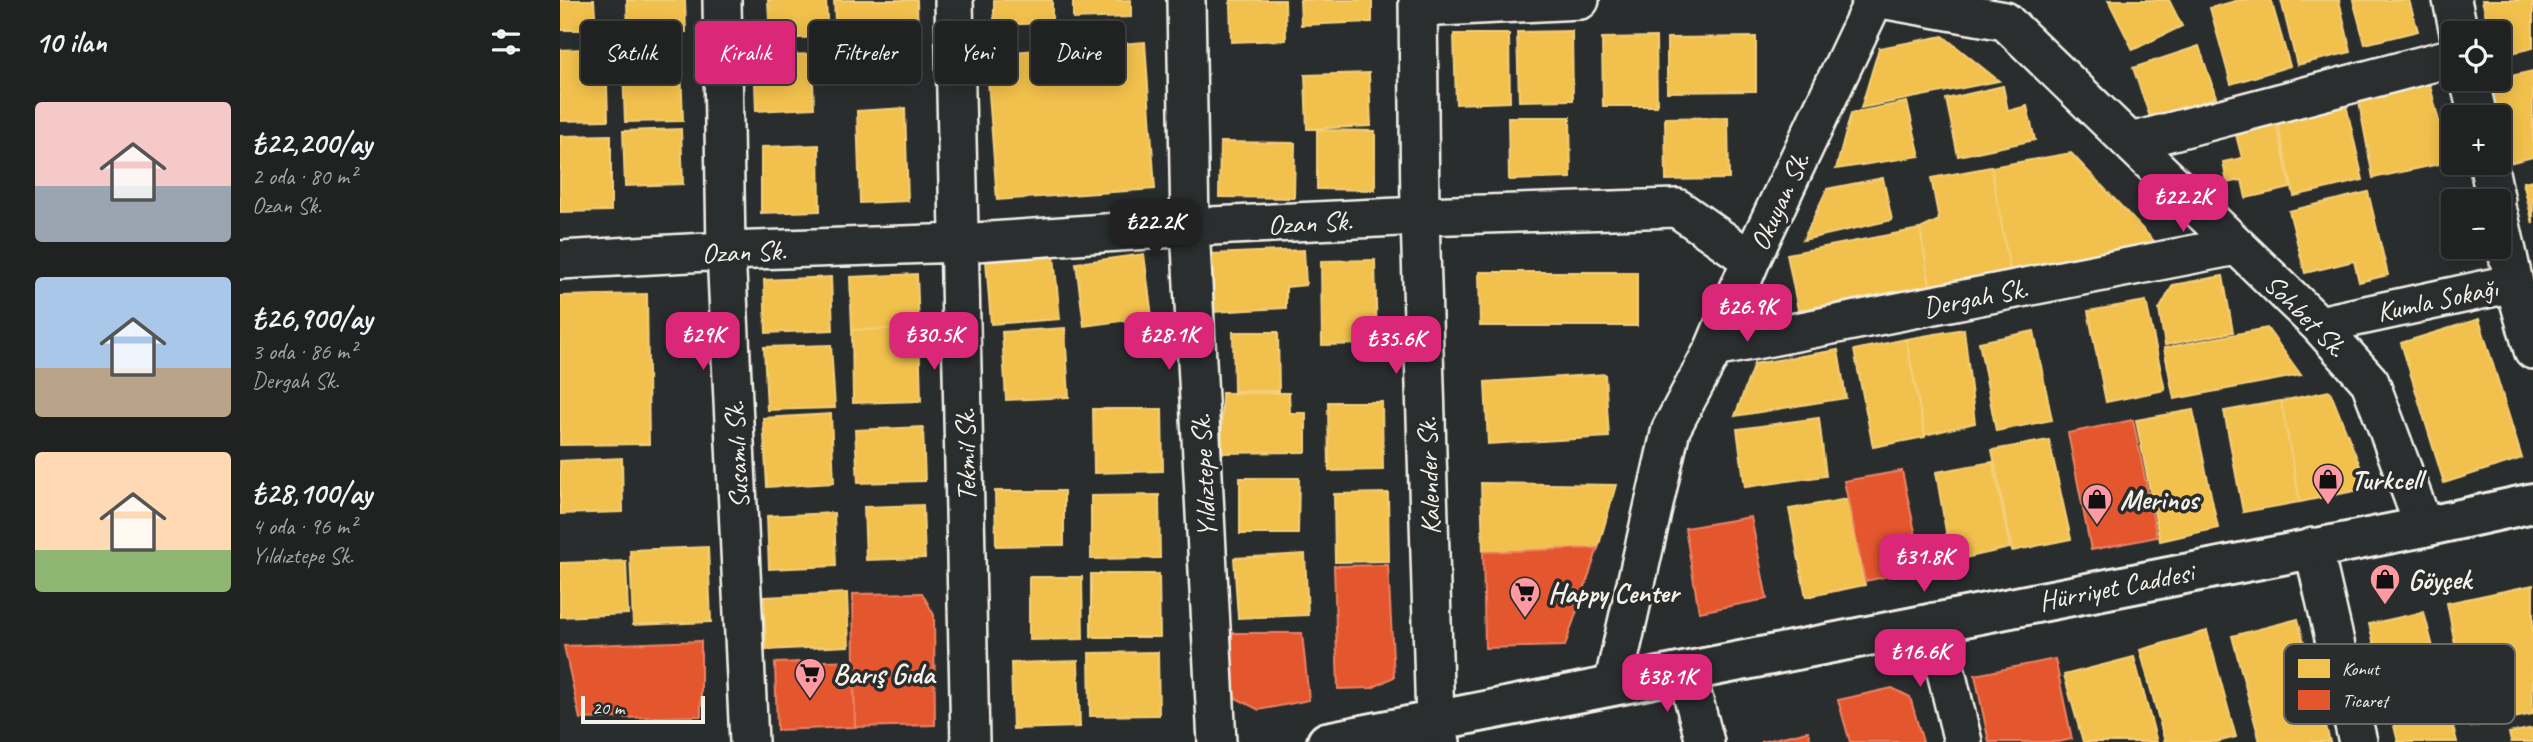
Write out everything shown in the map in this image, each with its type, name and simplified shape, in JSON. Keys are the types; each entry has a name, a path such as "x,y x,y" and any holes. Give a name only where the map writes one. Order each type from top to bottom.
{"street":[{"name":"Susamlı Sk.","path":"722,0 726,251 749,742"},
{"name":"Tekmil Sk.","path":"954,0 970,742"},
{"name":"Yıldıztepe Sk.","path":"1186,0 1190,227 1217,742"},
{"path":"1418,4 1580,0"},
{"name":"Okuyan Sk.","path":"1613,685 1671,429 1714,348 1751,260 1874,0"},
{"name":"Sohbet Sk.","path":"1887,0 2015,10 2131,142 2319,325 2370,382 2424,527"},
{"path":"2452,0 2456,21"},
{"name":"Kalender Sk.","path":"1418,4 1420,216 1438,732"},
{"path":"2131,142 2441,60"},
{"name":"Ozan Sk.","path":"560,260 961,243 1190,227 1420,216 1677,208 1751,260"},
{"name":"Dergah Sk.","path":"1714,348 2236,246"},
{"path":"2509,259 2533,350"},
{"name":"Kumla Sokağı","path":"2319,325 2514,283"},
{"name":"Hürriyet Caddesi","path":"1327,742 1438,732 1613,685 2424,527 2533,503"},
{"path":"2314,548 2336,644"},
{"path":"1934,622 1963,742"},
{"path":"1686,671 1705,742"},
{"path":"2354,724 2358,742"}],"building: Konut":[{"path":"560,0 594,0 595,21 581,21 581,30 560,30"},
{"path":"627,0 685,0 686,32 681,32 681,21 628,21"},
{"path":"768,0 826,0 827,21 809,21 809,38 795,38 795,21 769,21"},
{"path":"834,0 917,0 918,21 835,21"},
{"path":"994,0 1052,0 1052,21 1017,24 1017,21 994,21"},
{"path":"1073,0 1131,0 1131,17 1073,19"},
{"path":"1230,0 1285,0 1286,40 1231,42"},
{"path":"1300,0 1372,0 1372,22 1301,25"},
{"path":"2108,0 2169,0 2182,26 2133,50"},
{"path":"2239,0 2271,0 2290,66 2231,84 2210,8"},
{"path":"2281,0 2339,0 2351,52 2297,65"},
{"path":"2353,0 2409,0 2418,31 2365,44"},
{"path":"2482,0 2533,0 2533,48 2511,53 2511,21 2487,21"},
{"path":"1572,31 1573,100 1519,101 1517,32"},
{"path":"1454,34 1509,34 1510,102 1456,104"},
{"path":"1943,36 1999,81 1861,108 1879,48"},
{"path":"1656,37 1657,106 1603,106 1602,38"},
{"path":"1756,37 1756,91 1667,92 1667,38"},
{"path":"1145,42 1155,189 997,200 988,84 1017,84 1017,52 1031,51 1031,84 1125,84 1125,44"},
{"path":"2199,46 2216,97 2151,120 2133,68"},
{"path":"581,49 581,84 607,84 608,120 560,121 560,50"},
{"path":"809,54 809,84 813,84 814,108 756,111 755,84 795,84 795,55"},
{"path":"681,66 683,121 625,122 624,84 681,84"},
{"path":"2533,71 2533,157 2511,162 2511,105 2495,105 2491,91 2511,91 2511,76"},
{"path":"1369,73 1371,126 1307,129 1305,75"},
{"path":"2429,81 2441,130 2441,164 2373,178 2358,97"},
{"path":"2003,86 2008,111 2027,106 2035,140 1958,156 1946,99"},
{"path":"2345,100 2363,180 2294,196 2276,116"},
{"path":"1907,102 1920,156 1836,169 1851,113"},
{"path":"905,108 908,201 860,203 857,111"},
{"path":"1508,117 1570,117 1571,178 1509,180"},
{"path":"1728,117 1729,179 1666,180 1665,118"},
{"path":"2276,122 2291,188 2246,198 2242,180 2227,183 2223,162 2242,158 2235,131"},
{"path":"681,129 683,184 625,186 623,131"},
{"path":"1317,130 1375,131 1375,190 1317,189"},
{"path":"611,135 611,211 560,212 560,136"},
{"path":"1220,142 1295,143 1294,198 1219,197"},
{"path":"819,145 820,211 761,213 761,147"},
{"path":"2071,153 2156,243 2010,271 1991,167"},
{"path":"1991,167 2010,271 1930,285 1920,229 1939,220 1931,178"},
{"path":"1883,178 1892,220 1803,240 1827,189"},
{"path":"2533,180 2533,224 2523,182"},
{"path":"2368,192 2388,275 2359,282 2354,261 2305,273 2289,211"},
{"path":"1920,229 1930,285 1798,310 1787,254"},
{"path":"1304,250 1306,285 1286,287 1286,308 1213,312 1211,254"},
{"path":"1144,254 1152,317 1084,326 1076,263"},
{"path":"1054,256 1060,319 991,324 986,261"},
{"path":"1375,260 1377,344 1322,345 1321,261"},
{"path":"1479,272 1637,272 1637,326 1480,326"},
{"path":"917,274 919,328 852,330 850,277"},
{"path":"2223,276 2233,332 2165,345 2159,310 2173,285"},
{"path":"831,277 833,330 766,333 764,280"},
{"path":"647,294 649,444 560,445 560,296"},
{"path":"2146,301 2165,390 2106,402 2088,311"},
{"path":"2479,319 2522,458 2444,483 2401,343"},
{"path":"919,328 921,401 853,403 852,330"},
{"path":"1065,328 1069,397 1006,400 1002,332"},
{"path":"2267,328 2301,375 2174,399 2164,348"},
{"path":"1964,329 1975,423 1925,435 1906,339"},
{"path":"2034,331 2052,420 1996,431 1979,342"},
{"path":"1233,332 1278,332 1279,391 1234,391"},
{"path":"1906,339 1925,437 1873,447 1854,350"},
{"path":"831,345 835,408 767,410 764,347"},
{"path":"1838,350 1846,398 1735,416 1754,364"},
{"path":"1605,374 1609,437 1488,444 1485,382"},
{"path":"2330,391 2369,488 2300,502 2281,401"},
{"path":"1222,393 1289,393 1290,413 1306,413 1306,452 1222,453"},
{"path":"2281,401 2300,502 2243,512 2224,411"},
{"path":"1328,402 1382,402 1383,470 1329,471"},
{"path":"1093,409 1162,409 1163,471 1094,473"},
{"path":"2193,410 2218,528 2160,541 2136,420"},
{"path":"831,414 834,483 767,487 763,418"},
{"path":"1819,418 1826,476 1745,487 1737,429"},
{"path":"923,427 925,481 858,483 855,430"},
{"path":"2049,440 2071,539 2012,551 1992,450"},
{"path":"622,458 623,512 560,514 560,461"},
{"path":"1993,462 2010,548 1951,561 1936,472"},
{"path":"1240,478 1299,478 1298,534 1240,534"},
{"path":"1481,483 1616,485 1598,548 1483,552"},
{"path":"995,491 1064,491 1064,545 996,546"},
{"path":"1388,493 1389,561 1335,562 1334,494"},
{"path":"1159,495 1160,558 1091,559 1091,496"},
{"path":"1848,499 1865,585 1806,597 1789,509"},
{"path":"923,505 925,558 866,560 864,507"},
{"path":"834,513 836,566 769,569 767,516"},
{"path":"708,547 711,622 633,625 630,550"},
{"path":"1305,554 1308,615 1238,618 1234,558"},
{"path":"626,561 628,614 560,617 560,563"},
{"path":"1091,574 1159,574 1160,637 1091,637"},
{"path":"1029,577 1082,577 1083,639 1029,640"},
{"path":"2533,585 2533,714 2515,718 2515,644 2455,644 2447,603"},
{"path":"847,593 849,646 766,650 764,597"},
{"path":"2424,612 2432,644 2374,644 2369,624"},
{"path":"2298,619 2305,644 2284,644 2284,724 2325,724 2330,742 2260,742 2232,636"},
{"path":"2207,631 2236,737 2217,742 2165,742 2140,650"},
{"path":"1158,652 1159,715 1090,716 1089,653"},
{"path":"2134,657 2157,742 2083,742 2064,675"},
{"path":"1078,661 1080,727 1013,729 1011,663"},
{"path":"2394,724 2452,724 2457,742 2398,742"},
{"path":"2533,728 2533,742 2511,742 2509,733"}],"building: Ticaret":[{"path":"2133,420 2157,537 2091,550 2068,433"},
{"path":"1902,471 1923,569 1865,581 1844,481"},
{"path":"1751,517 1767,599 1699,612 1685,528"},
{"path":"1598,548 1565,646 1485,648 1483,552"},
{"path":"1388,565 1394,677 1372,688 1338,689 1334,566"},
{"path":"922,593 934,615 935,725 855,727 853,594"},
{"path":"1232,633 1302,633 1309,700 1259,710 1230,695"},
{"path":"701,641 701,716 580,719 564,646"},
{"path":"2055,659 2072,739 2058,742 1989,742 1975,675"},
{"path":"853,660 855,727 777,730 775,663"},
{"path":"1892,688 1910,697 1923,742 1850,742 1838,700"},
{"path":"1808,731 1811,742 1761,742"}],"place":[{"name":"Turkcell","path":"2328,506"},
{"name":"Merinos","path":"2097,526"},
{"name":"Göyçek","path":"2385,606"},
{"name":"Happy Center","path":"1525,619"},
{"name":"Barış Gıda","path":"810,700"}]}
